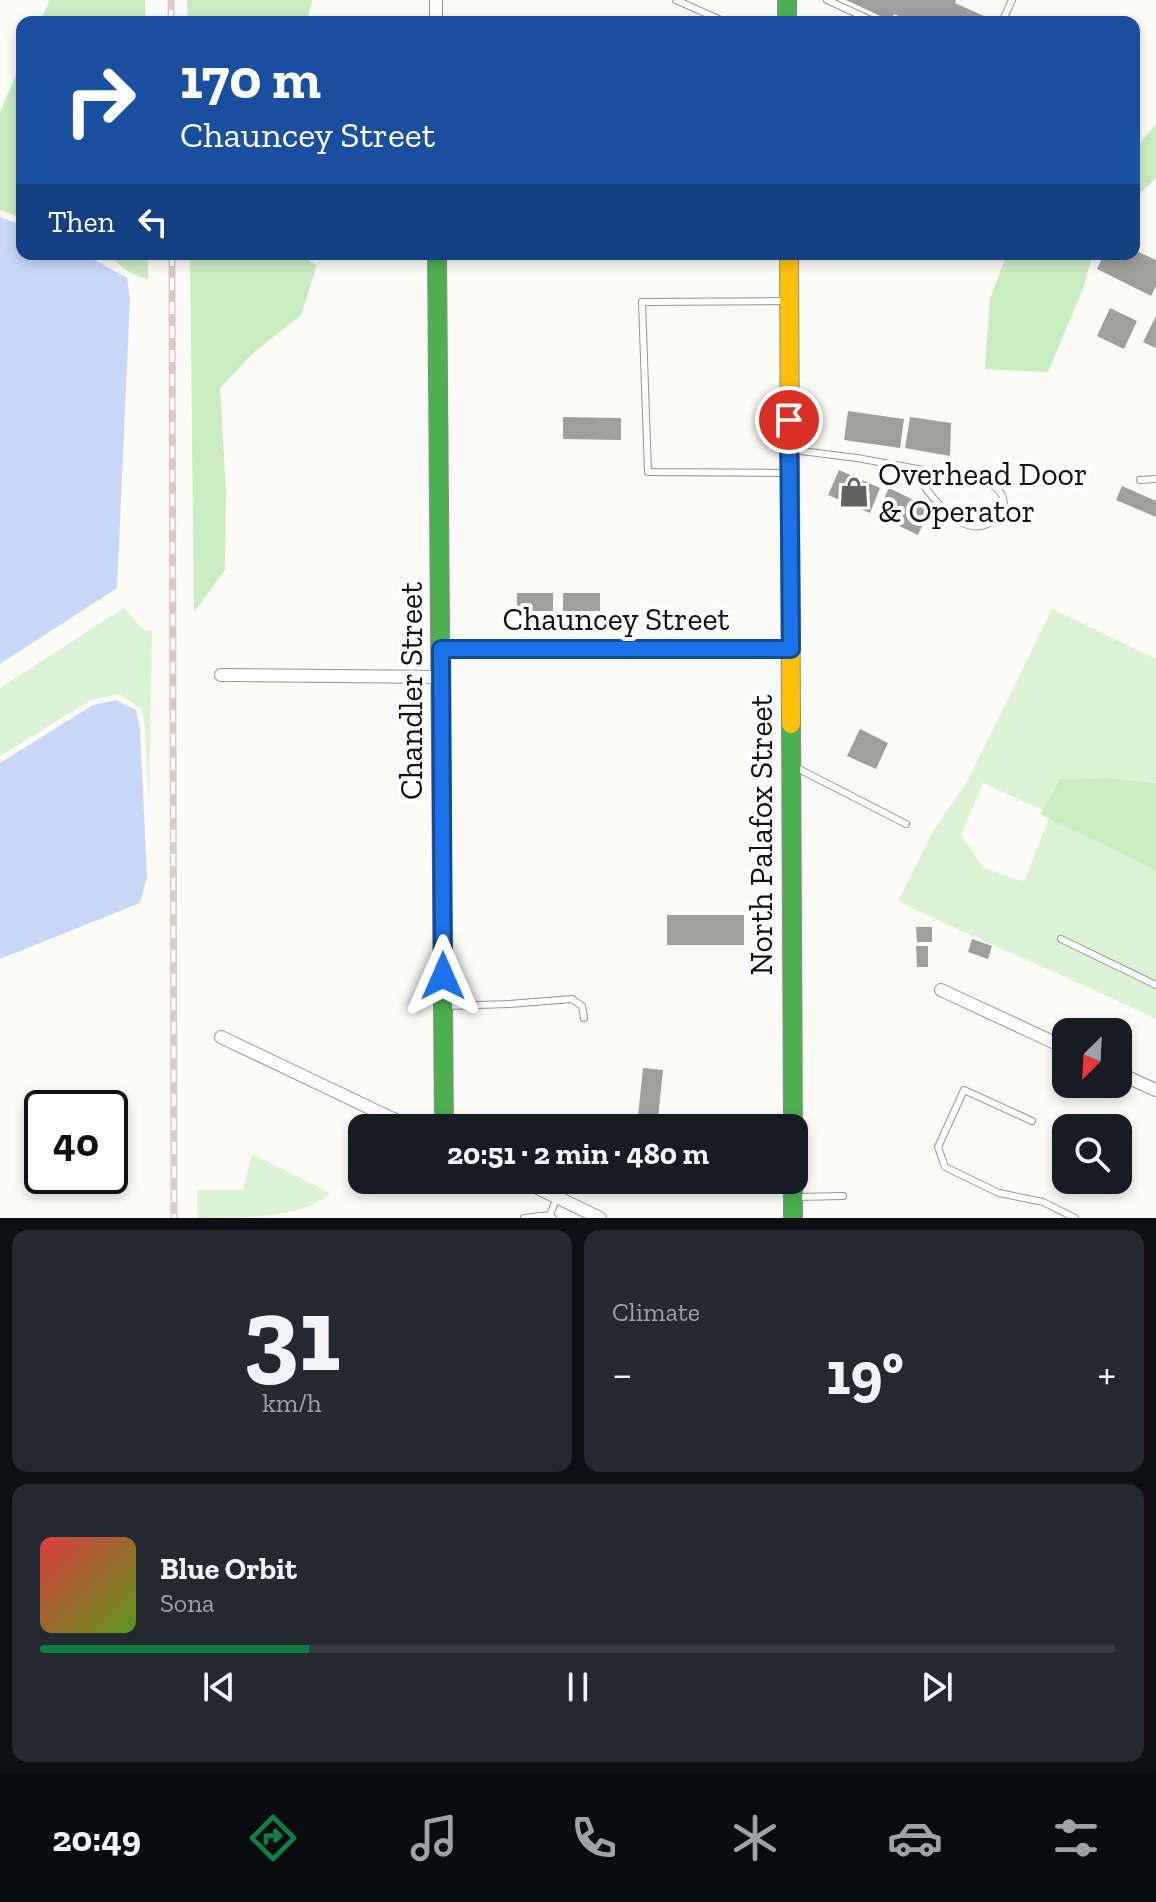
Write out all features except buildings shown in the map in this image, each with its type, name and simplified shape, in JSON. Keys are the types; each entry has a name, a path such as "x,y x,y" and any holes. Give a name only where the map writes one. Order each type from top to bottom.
{"street":[{"name":"Chandler Street","path":"437,260 444,1114"},
{"name":"North Palafox Street","path":"789,260 793,1114"},
{"name":"Chauncey Street","path":"441,649 791,649"},
{"path":"221,675 441,677"},
{"path":"941,990 1052,1042"},
{"path":"221,1037 383,1114"},
{"path":"1132,1079 1156,1090"},
{"path":"551,1194 600,1218"},
{"path":"793,1194 793,1218"}],"lane":[{"path":"676,0 712,16"},
{"path":"827,0 862,16"},
{"path":"789,301 642,302 648,472 790,473"},
{"path":"789,449 911,468 984,481 1002,491 1005,501 1003,514 989,524 977,527 963,523 935,502 911,468"},
{"path":"1140,480 1156,479"},
{"path":"791,767 805,771 906,824"},
{"path":"1061,939 1156,985"},
{"path":"443,1006 572,999 582,1006 584,1018"},
{"path":"1032,1121 964,1090 938,1147 945,1167 999,1193 1043,1202 1075,1218"},
{"path":"808,1190 843,1196"},
{"path":"524,1218 551,1216 557,1197"}],"green space":[{"path":"50,0 145,0 146,16 43,16"},
{"path":"187,0 312,0 308,16 188,16"},
{"path":"16,75 16,216 0,210 0,112"},
{"path":"1156,124 1156,178 1140,193 1140,143"},
{"path":"115,260 148,260 148,279 137,276"},
{"path":"190,260 307,260 317,265 301,315 253,353 220,388 226,490 225,570 194,612"},
{"path":"1005,260 1091,260 1083,289 1048,372 985,369 990,299"},
{"path":"124,608 142,629 152,631 149,808 142,709 119,694 91,700 0,756 0,688"},
{"path":"1052,609 1156,659 1156,783 1108,778 1060,779 1042,810 983,783 961,835 984,868 1024,882 1049,818 1156,871 1156,1019 898,901 933,831 967,782"},
{"path":"1108,778 1156,783 1156,871 1040,814 1060,779"},
{"path":"252,1154 330,1193 319,1201 288,1212 251,1217 198,1218 197,1190 243,1190"}],"water":[{"path":"0,217 16,223 16,260 95,260 127,278 130,299 117,588 0,664"},
{"path":"116,700 136,710 140,729 147,877 140,903 0,959 0,763 93,705"}],"railway":[{"path":"171,0 171,16"},
{"path":"172,260 174,1218"}],"traffic: fast":[{"path":"787,0 787,16"},
{"path":"437,260 444,1114"},
{"path":"791,724 793,1114"},
{"path":"793,1194 793,1218"}],"traffic: slow":[{"path":"789,260 791,724"}],"traffic: jam":[{"path":"441,649 791,649"}],"place":[{"name":"Overhead Door & Operator","path":"854,492"}],"route":[{"path":"443,976 441,649 791,649 789,420"}]}
